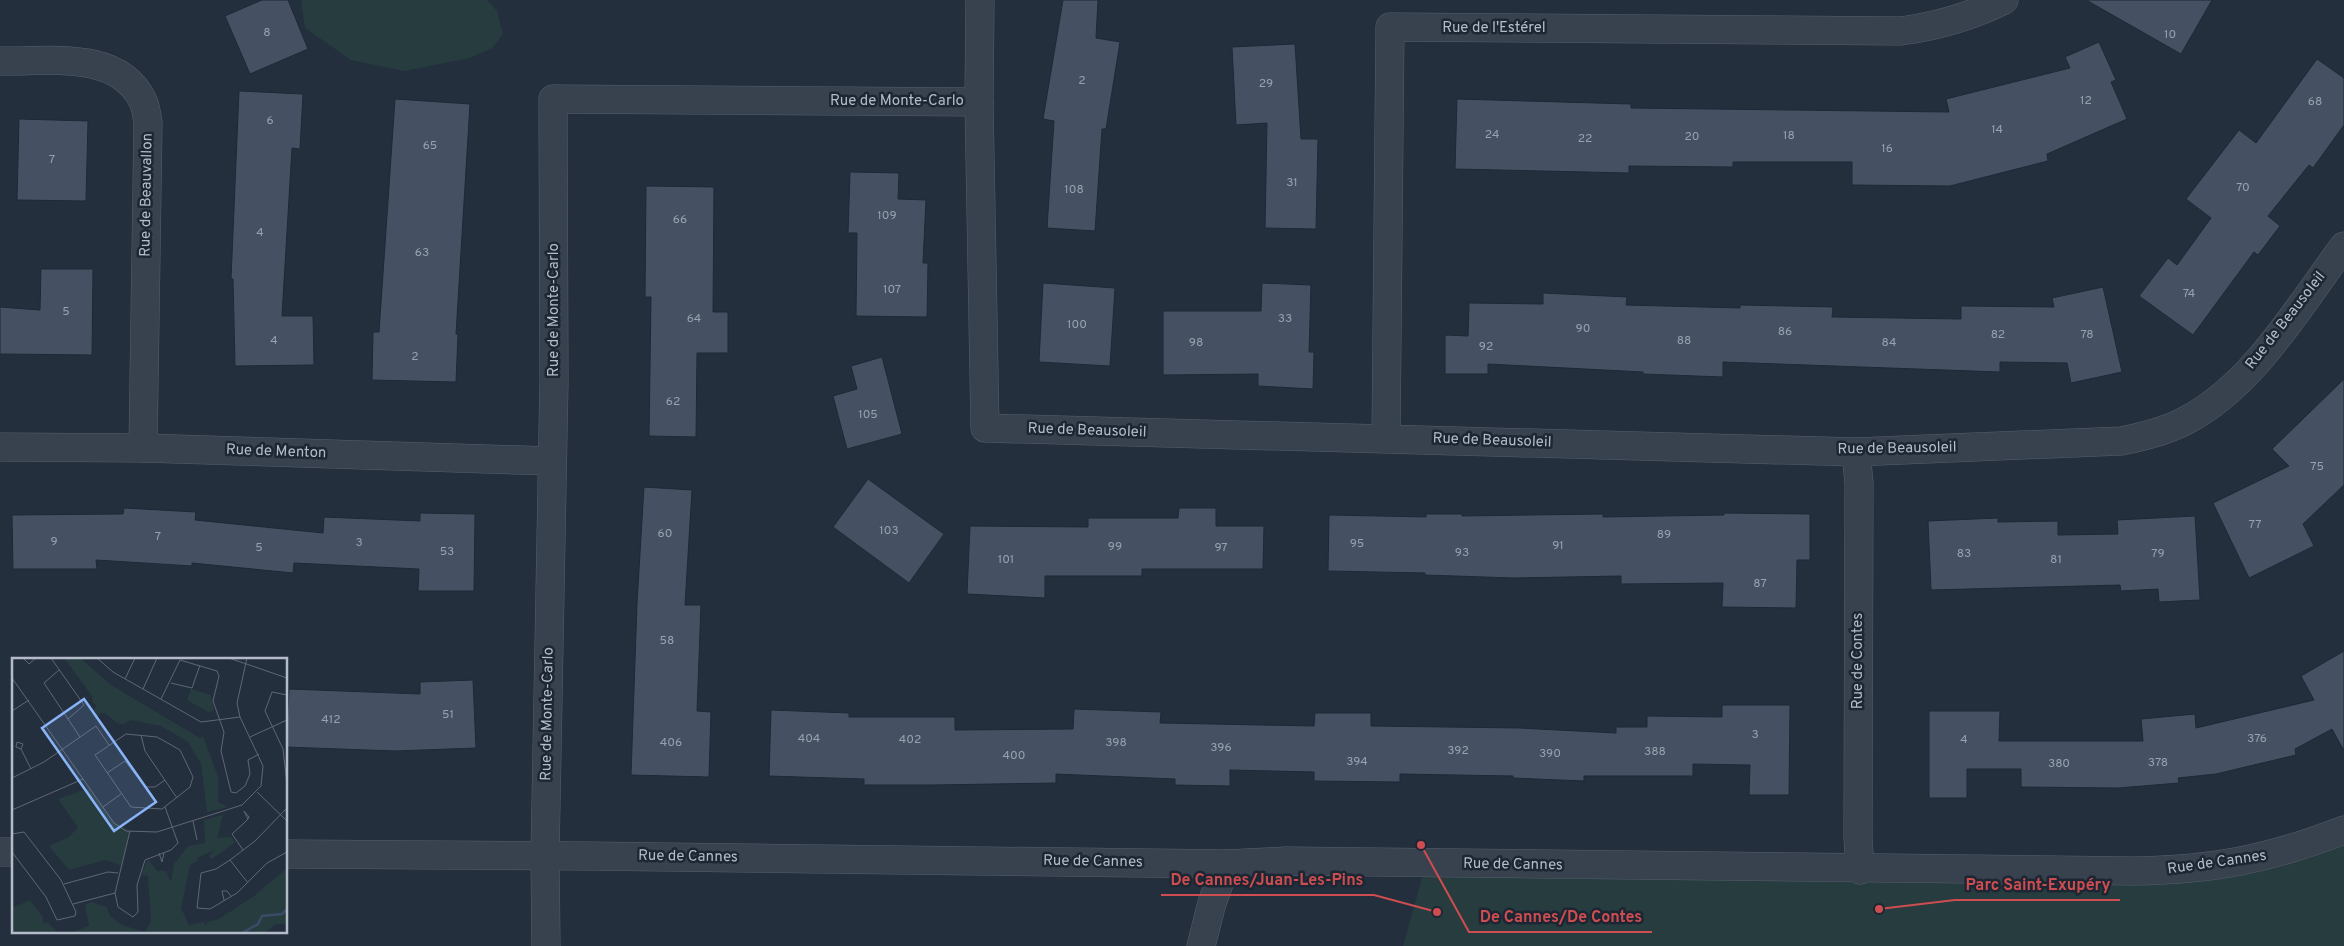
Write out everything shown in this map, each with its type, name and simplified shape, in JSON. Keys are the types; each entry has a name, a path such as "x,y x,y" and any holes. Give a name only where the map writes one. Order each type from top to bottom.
{"street":[{"name":"Rue de Beausoleil","path":"980,0 979,102 985,428 1856,452 2121,441 2152,435 2183,422 2212,404 2243,377 2267,349 2344,246"},
{"name":"Rue de l'Estérel","path":"1386,438 1390,27 1901,31 1935,26 1968,17 2004,0"},
{"name":"Rue de Beauvallon","path":"0,61 78,62 101,65 119,74 134,86 144,102 148,123 143,448"},
{"name":"Rue de Monte-Carlo","path":"546,946 545,856 555,264 553,99 979,102"},
{"name":"Rue de Menton","path":"0,447 143,448 552,461"},
{"name":"Rue de Contes","path":"1856,452 1859,483 1858,837 1860,870"},
{"name":"Rue de Cannes","path":"288,854 1226,864 1287,861 1860,870 2185,870 2272,855 2344,830"},
{"path":"1201,946 1212,904 1226,864"}],"green space":[{"path":"301,0 487,0 497,11 503,34 492,48 470,58 404,71 351,60 305,28"},
{"path":"2344,830 2344,946 1403,946 1426,864 2133,871"}],"building":[{"path":"262,0 288,0 308,49 250,74 225,16"},
{"path":"1063,0 1098,0 1096,38 1120,42 1106,129 1102,129 1095,231 1047,228 1054,121 1043,119"},
{"path":"2086,0 2212,0 2181,54"},
{"path":"2099,42 2116,80 2111,82 2127,119 2047,154 2048,161 1950,186 1852,185 1852,162 1733,162 1733,167 1629,166 1629,173 1455,169 1457,99 1631,104 1631,108 1949,112 1946,99 2070,68 2065,57"},
{"path":"1295,44 1301,139 1318,139 1316,229 1265,228 1267,123 1236,125 1232,47"},
{"path":"2317,59 2344,78 2344,125 2313,168 2309,165 2268,216 2280,226 2258,255 2254,252 2193,335 2139,296 2168,258 2177,265 2211,218 2186,199 2239,130 2256,143"},
{"path":"239,91 303,94 300,149 292,148 282,316 313,316 314,365 235,366 233,279 231,279"},
{"path":"395,99 470,104 456,334 458,334 456,382 372,380 373,332 379,332"},
{"path":"19,119 88,121 86,201 17,200"},
{"path":"850,172 899,173 898,199 926,200 923,263 928,263 927,317 856,316 857,233 848,233"},
{"path":"646,186 714,187 713,312 728,312 728,353 697,353 696,437 649,436 651,297 645,297"},
{"path":"41,269 93,269 92,355 0,354 0,307 40,310"},
{"path":"1043,283 1115,288 1110,366 1039,362"},
{"path":"1262,283 1311,285 1309,352 1314,352 1313,389 1258,386 1258,374 1163,375 1163,311 1261,311"},
{"path":"2103,287 2122,372 2071,383 2067,363 2000,362 2000,372 1723,362 1723,377 1488,364 1488,374 1445,374 1445,335 1468,336 1469,303 1543,304 1543,293 1627,297 1626,305 1740,308 1740,305 1833,307 1832,317 1961,319 1961,306 2054,307 2052,298"},
{"path":"882,357 902,434 847,449 833,396 857,389 851,366"},
{"path":"2344,379 2344,485 2303,524 2314,546 2249,578 2213,503 2289,466 2272,449"},
{"path":"868,479 944,534 909,583 833,527"},
{"path":"644,487 692,490 685,605 701,605 697,711 711,712 709,777 631,775 637,603"},
{"path":"124,508 196,512 195,520 323,533 324,517 420,521 420,513 475,514 474,591 418,591 419,569 294,563 293,573 192,563 192,566 96,560 97,569 13,569 12,515 123,514"},
{"path":"1179,508 1216,508 1216,526 1264,526 1263,569 1142,569 1142,576 1045,576 1045,598 967,594 970,526 1088,527 1088,518 1178,518"},
{"path":"1724,513 1810,514 1810,560 1797,560 1796,608 1722,607 1723,583 1621,584 1621,576 1514,578 1425,575 1425,573 1328,571 1329,515 1426,517 1426,514 1462,514 1462,516 1603,514 1603,517 1724,515"},
{"path":"2195,516 2200,600 2159,602 2158,589 2121,591 2120,585 1931,590 1928,521 1998,518 1998,522 2058,521 2058,535 2118,534 2117,520"},
{"path":"2344,651 2344,751 2332,729 2295,749 2296,755 2216,774 2178,778 2179,783 2118,788 2021,787 2021,769 1967,769 1967,798 1929,798 1929,711 2000,711 1999,741 2143,741 2141,719 2195,714 2196,728 2314,700 2301,676"},
{"path":"473,680 476,748 395,751 288,747 289,689 420,694 420,682"},
{"path":"1722,705 1790,705 1789,795 1749,795 1750,765 1693,764 1693,776 1584,776 1584,781 1513,778 1513,776 1400,774 1400,782 1314,781 1314,772 1230,770 1230,786 1175,785 1175,779 1056,774 1056,783 933,785 864,785 864,779 769,776 771,710 849,713 849,717 955,717 955,730 1073,729 1074,709 1161,712 1160,723 1314,726 1315,713 1371,713 1371,726 1519,728 1616,733 1616,727 1647,727 1647,716 1722,717"}],"place":[{"name":"De Cannes/De Contes","path":"1421,845"},
{"name":"Parc Saint-Exupéry","path":"1879,909"},
{"name":"De Cannes/Juan-Les-Pins","path":"1437,912"}]}
